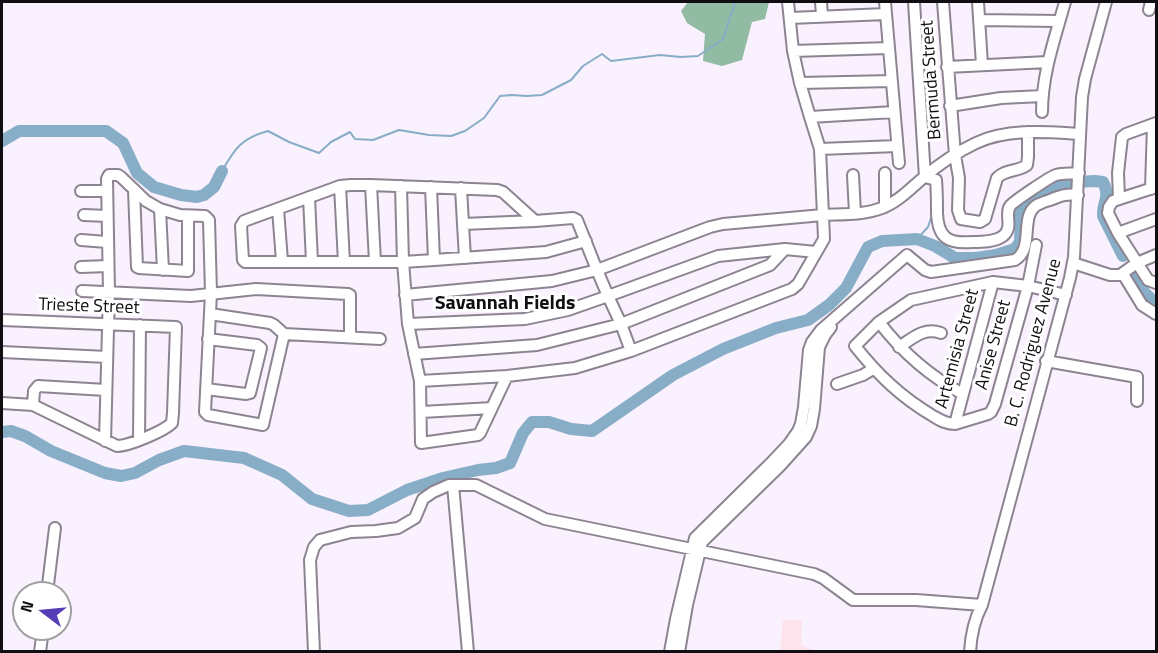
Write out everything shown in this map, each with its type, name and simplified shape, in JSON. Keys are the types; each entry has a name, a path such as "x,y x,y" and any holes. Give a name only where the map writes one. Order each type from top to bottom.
{"street":[{"path":"420,381 507,376 575,368 631,351 792,289 798,284 824,238 824,215 820,149 793,51 788,2"},
{"path":"821,2 822,16"},
{"path":"885,2 899,164"},
{"path":"914,2 920,181"},
{"name":"Bermuda Street","path":"943,2 950,106 956,167 960,178 959,217 964,220 983,221 987,216 995,182 1000,174 1027,165 1028,132"},
{"path":"978,2 982,65"},
{"path":"1042,112 1042,96 1048,62 1065,2"},
{"name":"B. C. Rodriguez Avenue","path":"969,651 975,619 982,605 1073,263 1084,79 1106,2"},
{"path":"790,18 886,14"},
{"path":"979,20 1059,21"},
{"path":"793,51 889,48"},
{"path":"947,67 1048,62"},
{"path":"800,83 892,81"},
{"path":"950,106 1001,98 1042,96"},
{"path":"810,117 894,112"},
{"path":"1119,198 1118,173 1122,137 1155,124 1154,188 1113,201 1108,213 1148,280 1156,283"},
{"path":"405,295 552,281 597,270 723,224 876,210 896,201 955,155 977,142 1028,132 1080,135"},
{"path":"820,149 897,146"},
{"path":"885,173 885,207"},
{"path":"105,441 109,292 107,180 109,175 121,177 146,201 159,209 188,216 205,216 209,220 211,293 205,412 208,415 263,425 284,334"},
{"path":"853,175 855,213"},
{"path":"920,181 936,180 938,224 941,233 947,239 968,242 1000,238 1006,234 1009,227 1010,206 1054,176 1078,175"},
{"path":"535,221 503,192 497,190 351,184 244,221 241,226 243,260 245,262 403,262 546,252 586,241"},
{"path":"371,185 375,262"},
{"path":"340,186 344,262"},
{"path":"401,186 405,295 408,324 420,381 421,443 478,435 507,376"},
{"path":"431,187 434,260"},
{"path":"462,188 465,258"},
{"path":"134,190 137,267 139,268 188,271 188,216"},
{"path":"81,191 107,191"},
{"path":"670,651 676,619 697,549 806,437 814,409 819,347 828,331 909,257 931,272 1015,260 1024,251 1031,210 1036,205 1067,194 1078,194"},
{"path":"309,197 312,262"},
{"path":"159,209 163,270"},
{"path":"278,209 282,261"},
{"path":"84,215 107,216"},
{"path":"463,224 573,218 577,220 631,351"},
{"path":"1118,233 1156,219"},
{"path":"81,240 107,242"},
{"name":"Anise Street","path":"1036,245 1028,286 991,412 955,424 944,422 916,406 893,388 873,369 855,346 879,322 911,300 993,282 1028,286 1066,295"},
{"path":"408,324 525,319 568,310 718,256 785,249 816,252"},
{"path":"414,354 537,345 621,324 770,265 785,249"},
{"path":"1073,263 1116,276 1156,255"},
{"path":"81,267 108,266"},
{"path":"1123,274 1142,305 1156,314"},
{"name":"Artemisia Street","path":"955,424 993,282"},
{"path":"82,291 191,296 256,289 348,294 350,295 350,337"},
{"path":"210,314 270,323 284,334 380,339"},
{"name":"Trieste Street","path":"2,320 176,327 172,423 139,440"},
{"path":"879,322 899,347 914,361 932,376 963,394"},
{"path":"2,403 33,405 121,447 139,440 140,325"},
{"path":"899,347 923,332 929,330 941,333"},
{"path":"206,389 250,393 261,348 257,345 208,339"},
{"path":"2,352 107,357"},
{"path":"1046,361 1137,377 1137,401"},
{"path":"837,384 873,369"},
{"path":"33,405 34,391 38,386 106,390"},
{"path":"422,412 492,408"},
{"path":"453,485 468,651"},
{"path":"314,651 310,560 314,547 320,540 351,532 398,528 414,518 423,500 433,492 453,485 476,485 545,519 814,574 853,600 916,600 982,605"},
{"path":"49,581 56,528"},
{"path":"679,651 697,549"}],"shaded area":[{"path":"783,619 802,621 801,645 815,651 780,651"}],"green space":[{"path":"688,2 769,2 765,19 752,22 742,60 722,66 703,61 705,34 687,23 681,11"}],"waterway":[{"path":"222,171 240,145 268,131 319,153 331,142 350,132 355,139 373,140 399,130 451,136 465,131 484,118 500,96 542,95 571,80 583,66 602,54 611,61 660,55 698,56 723,39 735,2"},
{"path":"2,141 19,131 106,131 123,143 137,173 154,187 181,195 197,197 204,195 214,187 222,171"},
{"path":"2,432 11,431 25,436 51,451 105,473 121,476 135,473 159,460 184,451 244,458 282,475 312,499 349,511 368,510 407,490 443,478 496,468 510,463 523,433 532,422 549,422 571,429 592,431 673,375 723,349 776,328 808,320 829,305 846,288 868,247 882,241 917,239 955,258 996,255 1015,249 1020,242 1021,208 1059,183 1095,181 1103,182 1105,187 1103,216 1123,256"},
{"path":"917,239 928,227 932,215 931,185"},
{"path":"1132,276 1156,304"}],"district":[{"name":"Savannah Fields","path":"505,304"}]}
